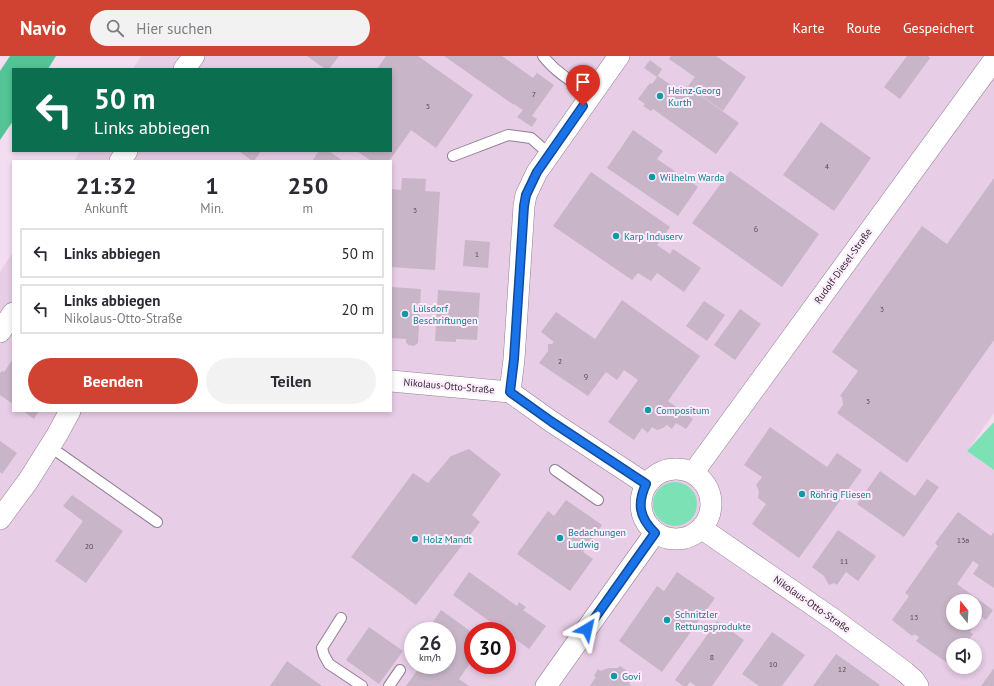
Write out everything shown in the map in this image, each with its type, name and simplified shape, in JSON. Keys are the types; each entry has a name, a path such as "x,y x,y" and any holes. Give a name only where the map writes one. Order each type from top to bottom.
{"street":[{"path":"185,68 194,56"},
{"path":"620,56 549,154 537,172 526,195 514,359 510,392 552,422 646,484"},
{"name":"Rudolf-Diesel-Straße","path":"693,473 994,60"},
{"path":"0,332 12,314"},
{"name":"Nikolaus-Otto-Straße","path":"392,381 510,392"},
{"path":"0,519 28,481 69,412"},
{"path":"683,469 693,473 701,479 708,488 711,499 711,509 707,519 701,528 684,538 674,539 655,533 647,525 642,516 640,505 646,484 653,476 662,471 683,469"},
{"name":"Nikolaus-Otto-Straße","path":"701,528 836,621 906,672 918,686"},
{"path":"546,686 655,533"}],"lane":[{"path":"543,56 559,73 592,94"},
{"path":"453,156 508,135 532,138 549,154"},
{"path":"50,446 157,522"},
{"path":"555,470 598,500"},
{"path":"340,618 322,648 324,655 329,664 362,686"},
{"path":"389,686 400,670"}],"shaded area":[{"path":"141,56 994,56 994,413 967,451 994,470 994,686 0,686 0,272 12,254 12,412 392,412 392,160 75,160 79,152 392,152 392,68 134,68"}],"green space":[{"path":"10,56 56,56 49,68 12,68 12,122 0,140 0,71"},
{"path":"994,422 994,470 967,451"},
{"path":"671,482 679,482 684,483 691,488 696,495 696,513 691,520 684,525 671,526 663,523 656,516 653,508 653,500 656,492 663,485"}],"building":[{"path":"307,56 339,56 330,68 324,68"},
{"path":"386,56 418,56 473,95 436,148 411,130 390,160 370,160 358,152 392,152 392,68 378,68"},
{"path":"444,56 502,56 533,78 537,73 554,85 532,116 537,119 532,127 517,117 523,110"},
{"path":"671,56 716,56 746,77 723,111 688,86 695,77 669,59"},
{"path":"907,56 928,56 930,58 900,99 884,87"},
{"path":"650,60 662,69 657,77 644,68"},
{"path":"658,76 682,93 687,86 739,123 716,154 653,109 651,111 643,106 645,104 638,99 650,83 652,84"},
{"path":"821,122 871,158 834,211 783,175"},
{"name":"Wilhelm Warda","path":"633,130 663,151 657,159 698,187 678,216 607,168"},
{"path":"240,152 260,152 255,160 251,160"},
{"path":"318,152 330,152 342,160 313,160"},
{"path":"730,171 819,234 782,287 692,223"},
{"name":"Karp Induserv","path":"591,172 670,227 657,245 670,254 673,249 701,268 684,292 657,273 651,281 638,273 632,280 553,226"},
{"path":"402,178 426,179 425,191 440,192 435,270 392,267 392,189 401,190"},
{"path":"994,178 994,340 907,463 837,413 843,405 842,397 840,396 858,371 832,352 922,226 947,244"},
{"path":"465,240 490,242 488,268 463,266"},
{"name":"Lülsdorf Beschriftungen","path":"392,287 421,289 418,343 414,346 408,345 406,339 392,338"},
{"path":"438,290 480,293 477,340 456,339 456,342 435,341"},
{"path":"622,300 700,356 668,401 693,419 686,429 676,423 672,429 667,425 657,430 652,427 648,433 642,428 634,440 608,422 638,380 624,370 617,380 606,372 588,396 539,363 548,351 548,344 552,344 554,342 541,332 556,312 595,339"},
{"path":"704,301 725,315 707,341 686,326"},
{"path":"740,309 761,324 735,360 714,345"},
{"path":"12,360 12,403 0,395 0,373 2,371 4,372"},
{"path":"24,412 38,412 34,419"},
{"name":"Röhrig Fliesen","path":"770,427 827,467 837,453 862,470 799,558 752,524 766,504 758,498 759,491 756,485 762,477 744,465"},
{"path":"0,441 17,453 2,474 0,472"},
{"name":"Holz Mandt","path":"469,449 501,474 472,515 480,522 416,605 351,557 413,473 428,483 451,456"},
{"path":"880,471 915,496 927,479 939,487 904,537 857,504"},
{"path":"72,495 123,531 86,583 55,561 83,521 63,506"},
{"name":"Bedachungen Ludwig","path":"566,500 602,525 583,552 593,559 570,591 517,554 548,511 554,516"},
{"path":"958,512 991,536 994,532 994,588 973,574 979,565 973,561 957,584 971,594 946,594 946,630 971,630 970,632 973,634 970,638 946,638 946,662 916,641 919,637 914,634 912,636 892,620 909,596 905,593 938,546 935,543"},
{"path":"838,530 876,556 858,581 846,572 837,585 834,583 829,585 824,576 812,567"},
{"path":"469,572 517,606 519,602 526,607 523,610 546,626 529,649 516,640 516,622 490,622 453,595"},
{"name":"Schnitzler Rettungsprodukte","path":"677,572 715,598 662,672 619,641 657,586 664,591"},
{"path":"982,602 993,610 986,620 982,617"},
{"path":"441,610 464,627 464,672 459,679 469,686 406,686 415,674 456,674 456,622 433,622"},
{"path":"717,621 744,640 712,686 696,686 690,682 687,686 683,686 675,680"},
{"path":"369,627 403,651 379,684 346,660"},
{"path":"772,632 805,655 782,686 759,686 742,674"},
{"path":"836,654 880,685 813,686"},
{"path":"287,661 322,686 270,686"},
{"name":"Govi","path":"620,666 634,676 629,684 632,686 590,686 596,677 594,676 598,669 600,671 609,668 618,668"},
{"path":"994,668 994,686 981,686"}],"place":[{"name":"Heinz-Georg Kurth","path":"660,96"},
{"name":"Wilhelm Warda","path":"652,177"},
{"name":"Karp Induserv","path":"616,236"},
{"name":"Lülsdorf Beschriftungen","path":"405,314"},
{"name":"Compositum","path":"648,410"},
{"name":"Röhrig Fliesen","path":"802,494"},
{"name":"Bedachungen Ludwig","path":"560,538"},
{"name":"Holz Mandt","path":"415,539"},
{"name":"Schnitzler Rettungsprodukte","path":"667,620"},
{"name":"Govi","path":"614,676"}],"route":[{"path":"583,106 537,172 526,195 514,359 510,392 552,422 646,484 640,505 642,516 647,525 655,533 587,629"}]}
